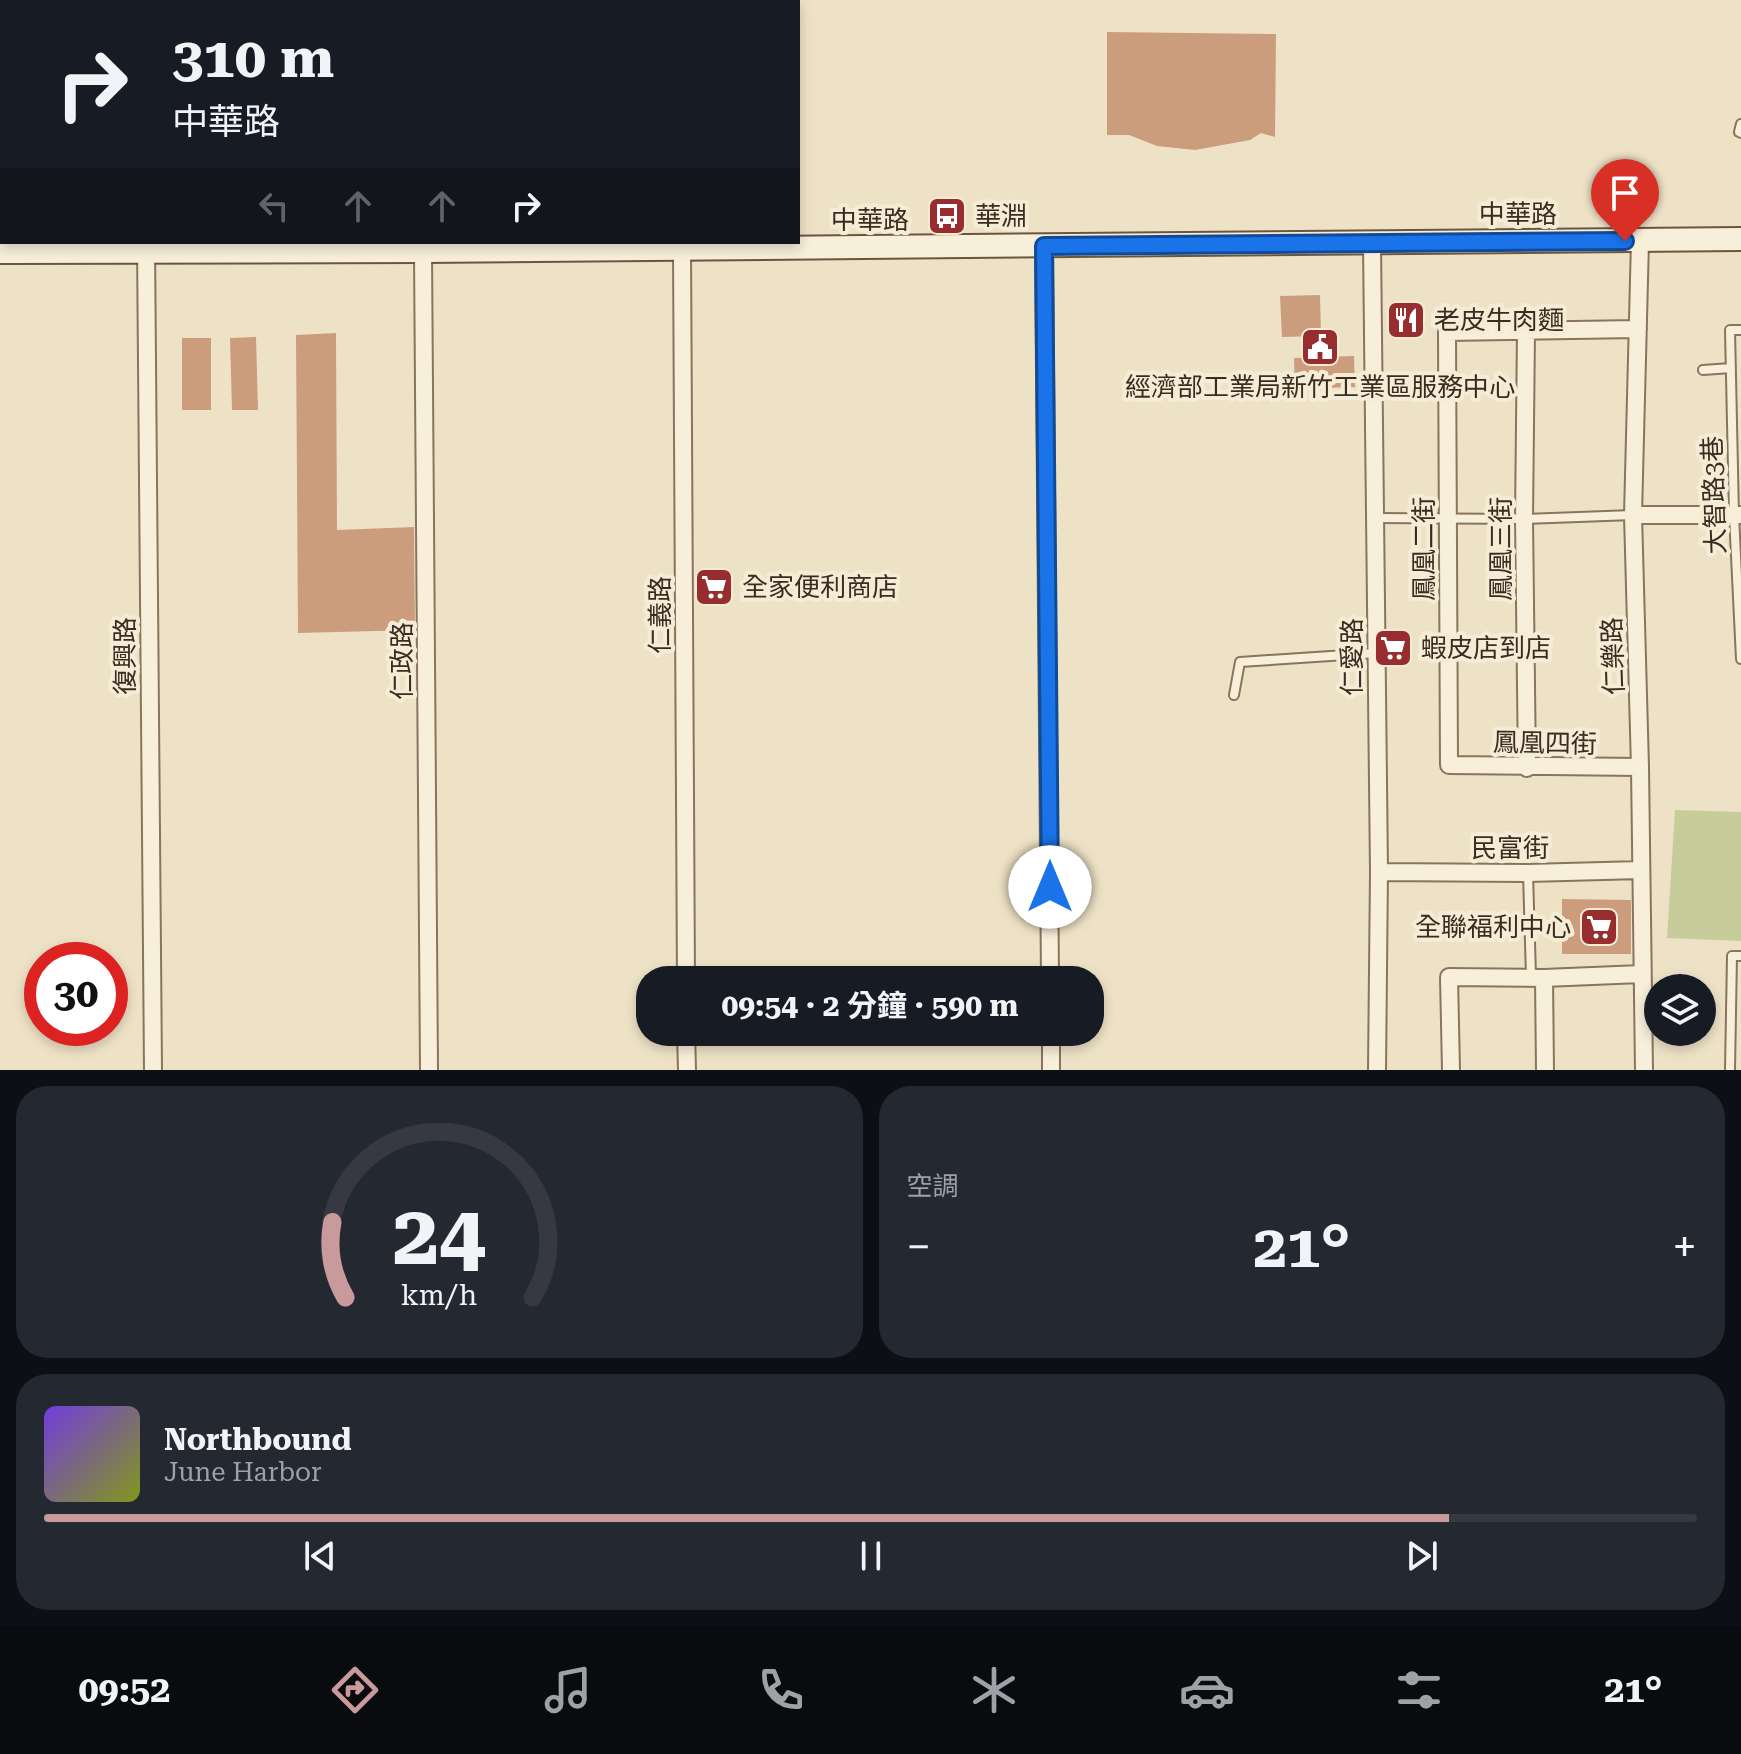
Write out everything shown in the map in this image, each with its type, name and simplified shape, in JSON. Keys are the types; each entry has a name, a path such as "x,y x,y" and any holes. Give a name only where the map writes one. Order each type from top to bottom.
{"street":[{"name":"中華路","path":"0,252 146,246 423,251 682,249 745,245 1044,246 1741,239"},
{"name":"仁樂路","path":"1640,241 1633,515 1644,1070"},
{"name":"仁愛路","path":"1372,244 1379,872 1377,1070"},
{"name":"復興路","path":"146,246 153,1070"},
{"path":"1044,246 1050,966"},
{"name":"仁義路","path":"682,249 686,966"},
{"name":"仁政路","path":"423,251 429,1070"},
{"path":"1526,331 1638,329"},
{"name":"鳳凰二街","path":"1449,765 1447,332 1526,331"},
{"name":"鳳凰三街","path":"1526,331 1524,519 1527,768"},
{"path":"1633,515 1737,515"},
{"name":"鳳凰四街","path":"1449,765 1640,767"},
{"name":"民富街","path":"1379,872 1641,870"},
{"path":"1451,1070 1449,977 1641,974"},
{"path":"1538,978 1545,1070"},
{"path":"686,1046 687,1070"},
{"path":"1051,1046 1051,1070"}],"lane":[{"path":"1741,124 1741,133"},
{"name":"大智路3巷","path":"1741,330 1730,330 1741,659"},
{"path":"1703,370 1731,372 1741,377"},
{"path":"1375,518 1448,520 1633,515"},
{"path":"1234,695 1240,662 1376,653"},
{"path":"1528,873 1538,978"},
{"path":"1730,1070 1732,956 1741,956"}],"green space":[{"path":"1675,810 1741,812 1741,941 1667,938"}],"building":[{"path":"1107,32 1276,34 1275,137 1261,133 1250,140 1195,150 1157,146 1129,135 1107,135"},
{"path":"1320,295 1321,336 1282,337 1280,296"},
{"path":"336,333 337,530 414,527 415,630 298,633 296,335"},
{"path":"256,337 258,410 232,410 230,338"},
{"path":"182,338 211,338 211,410 182,410"},
{"path":"1354,356 1355,387 1295,389 1294,358"},
{"name":"全聯福利中心","path":"1562,899 1631,900 1631,954 1562,954"}],"place":[{"name":"華淵","path":"947,216"},
{"name":"老皮牛肉麵","path":"1406,320"},
{"name":"經濟部工業局新竹工業區服務中心","path":"1320,347"},
{"name":"全家便利商店","path":"714,587"},
{"name":"蝦皮店到店","path":"1393,648"},
{"name":"全聯福利中心","path":"1599,927"}],"route":[{"path":"1050,887 1044,246 1625,241"}]}
